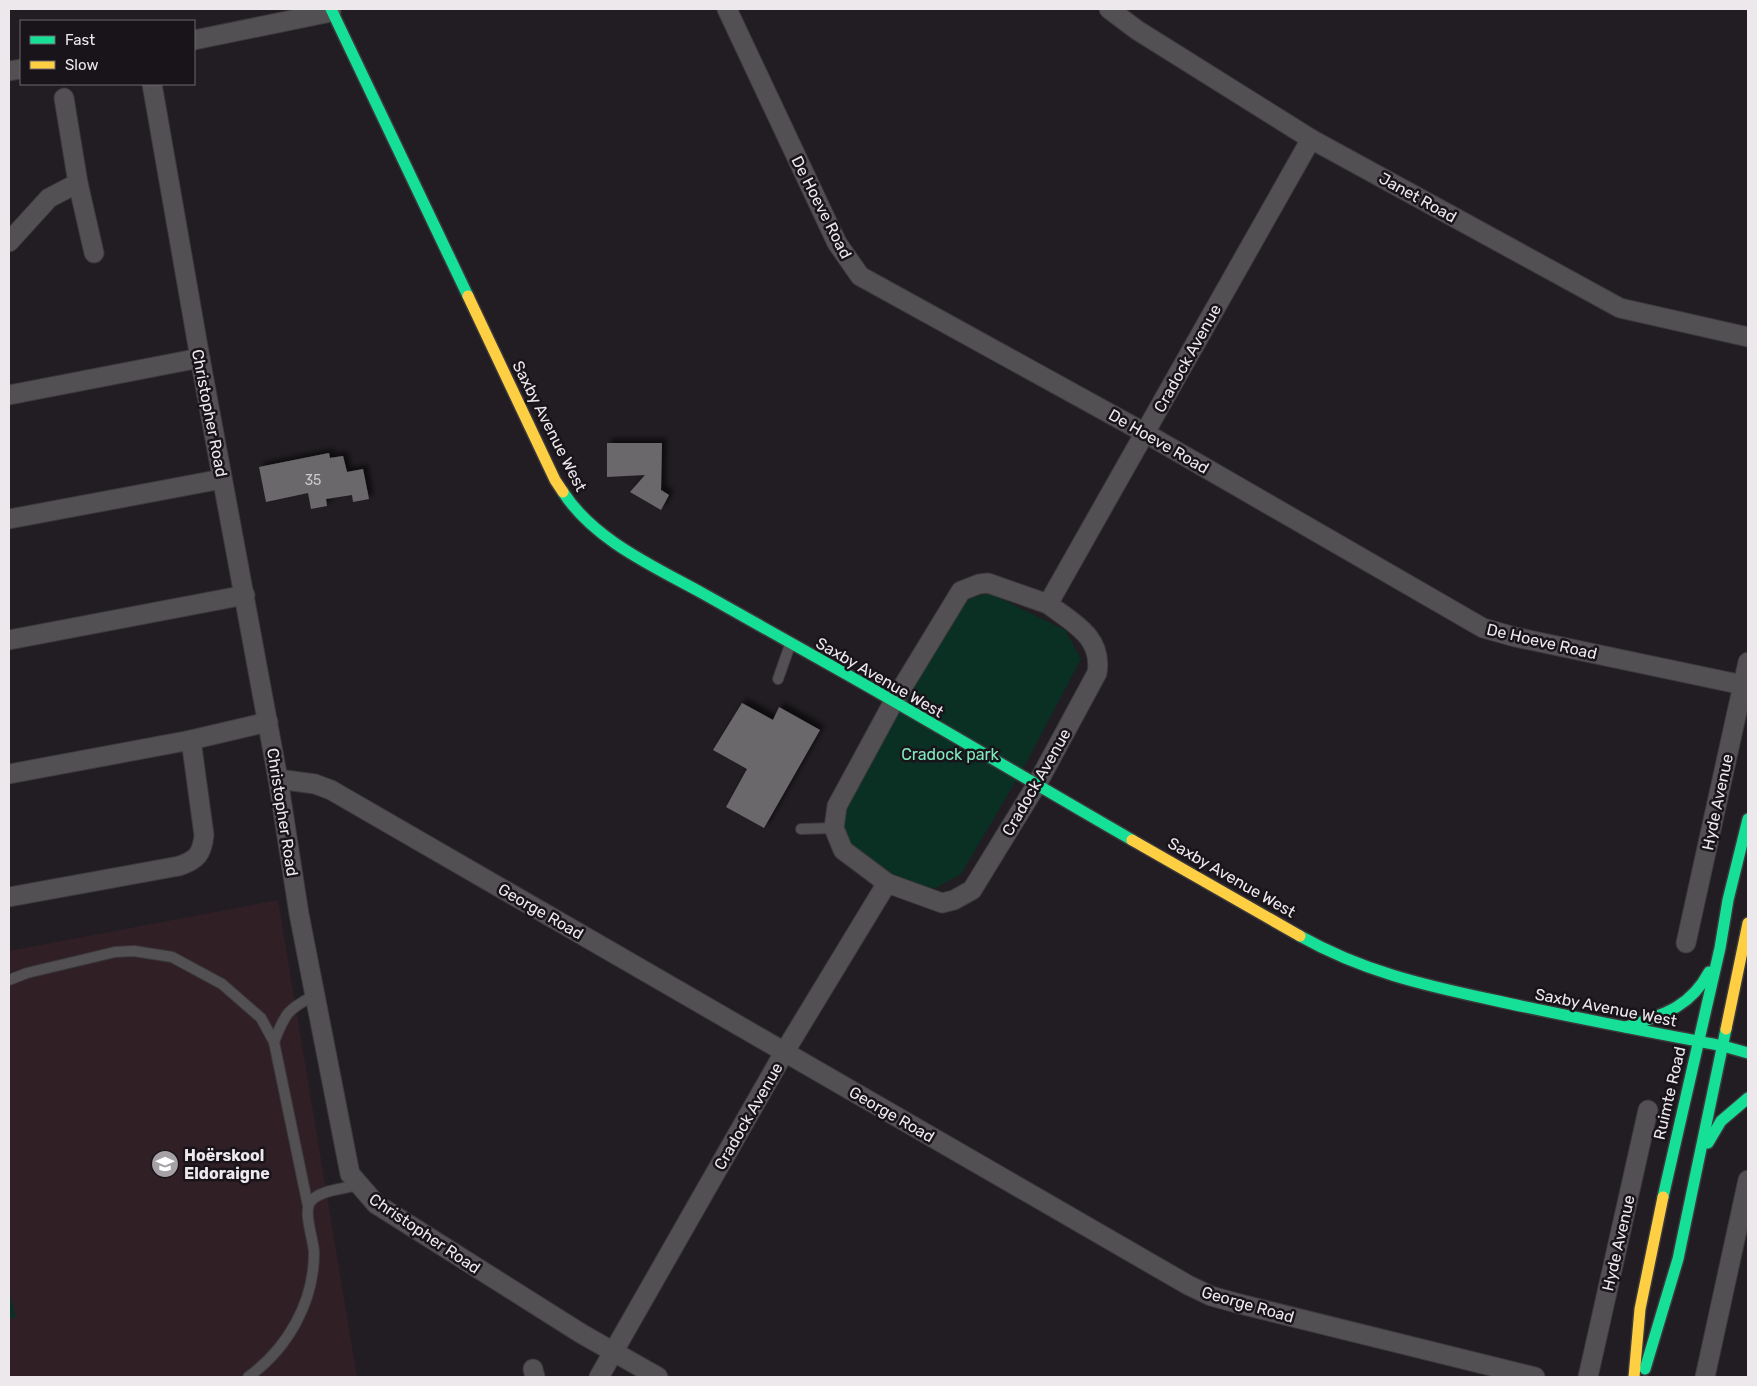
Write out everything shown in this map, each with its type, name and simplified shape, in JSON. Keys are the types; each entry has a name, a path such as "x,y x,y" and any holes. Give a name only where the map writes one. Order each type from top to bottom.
{"street":[{"name":"De Hoeve Road","path":"727,9 837,243 849,263 860,276 1146,433 1483,628 1515,637 1743,686"},
{"name":"Janet Road","path":"1109,9 1137,30 1311,139 1620,308 1748,337"},
{"path":"195,40 331,10"},
{"name":"Saxby Avenue West","path":"331,10 555,480 572,506 588,522 632,554 790,645 894,701 945,733 1332,954 1414,982 1528,1009 1698,1041 1748,1053"},
{"name":"Christopher Road","path":"152,85 222,479 268,722 300,914 350,1174 357,1185 376,1204 582,1334 658,1377"},
{"path":"64,98 78,183 94,253"},
{"name":"Cradock Avenue","path":"1048,604 1311,139"},
{"path":"9,242 49,198 78,183"},
{"path":"9,394 200,358"},
{"path":"9,519 222,479"},
{"name":"Cradock Avenue","path":"988,583 1048,604 1086,633 1099,660 1097,673 1037,784 978,881 972,890 964,896 942,903 887,883 843,850 834,828 837,806 894,701 961,592 978,584 988,583"},
{"path":"9,640 245,595"},
{"name":"Hyde Avenue","path":"1686,943 1748,662"},
{"path":"9,774 192,740 268,722"},
{"path":"9,897 180,866 198,857 202,850 204,835 192,740"},
{"name":"George Road","path":"278,779 315,784 331,790 1170,1276 1211,1296 1535,1377"},
{"name":"Ruimte Road","path":"1634,1377 1640,1310 1720,948 1728,900 1748,819"},
{"name":"Cradock Avenue","path":"599,1377 784,1051 887,883"},
{"path":"1642,1377 1665,1313 1702,1151 1748,923"},
{"path":"1624,1028 1682,1006 1705,982 1720,948"},
{"path":"1702,1151 1721,1121 1748,1098"},
{"name":"Hyde Avenue","path":"1588,1377 1648,1110"},
{"path":"1705,1377 1748,1180"}],"lane":[{"path":"778,679 790,645"},
{"path":"801,829 834,828"},
{"path":"9,980 26,973 115,952 134,951 172,957 222,984 261,1018 274,1042 308,1206 314,1251 314,1270 298,1320 286,1341 264,1365 248,1377"},
{"path":"274,1042 282,1020 292,1007 315,995"},
{"path":"308,1206 318,1195 357,1185"}],"shaded area":[{"name":"Hoërskool Eldoraigne","path":"278,900 357,1377 9,1377 9,951"}],"green space":[{"name":"Cradock park","path":"989,593 1065,630 1081,659 1024,767 961,874 934,889 893,874 866,860 855,850 846,840 841,827 841,804 959,602"},
{"path":"9,1290 16,1318 9,1318"}],"building":[{"path":"607,443 662,443 661,490 669,495 661,510 630,492 645,475 607,477"},
{"path":"329,453 330,458 343,456 347,472 363,469 369,499 353,502 352,495 326,499 327,506 311,509 308,493 266,502 259,467"},
{"path":"742,703 773,720 779,707 820,730 764,828 726,807 747,769 713,750"}],"traffic: fast":[{"path":"331,9 468,296"},
{"path":"563,492 591,524 608,538 645,562 868,687 1132,840"},
{"path":"1663,1197 1720,948 1728,900 1748,819"},
{"path":"1300,936 1346,959 1394,976 1467,994 1723,1046 1748,1053"},
{"path":"1626,1027 1663,1014 1684,1002 1693,994 1709,972"},
{"path":"1645,1369 1678,1259 1726,1029"},
{"path":"1708,1143 1721,1121 1748,1098"}],"traffic: slow":[{"path":"468,296 555,480 563,492"},
{"path":"1132,840 1300,936"},
{"path":"1726,1029 1748,923"},
{"path":"1634,1377 1640,1309 1663,1197"}],"place":[{"name":"Hoërskool Eldoraigne","path":"165,1164"}]}
